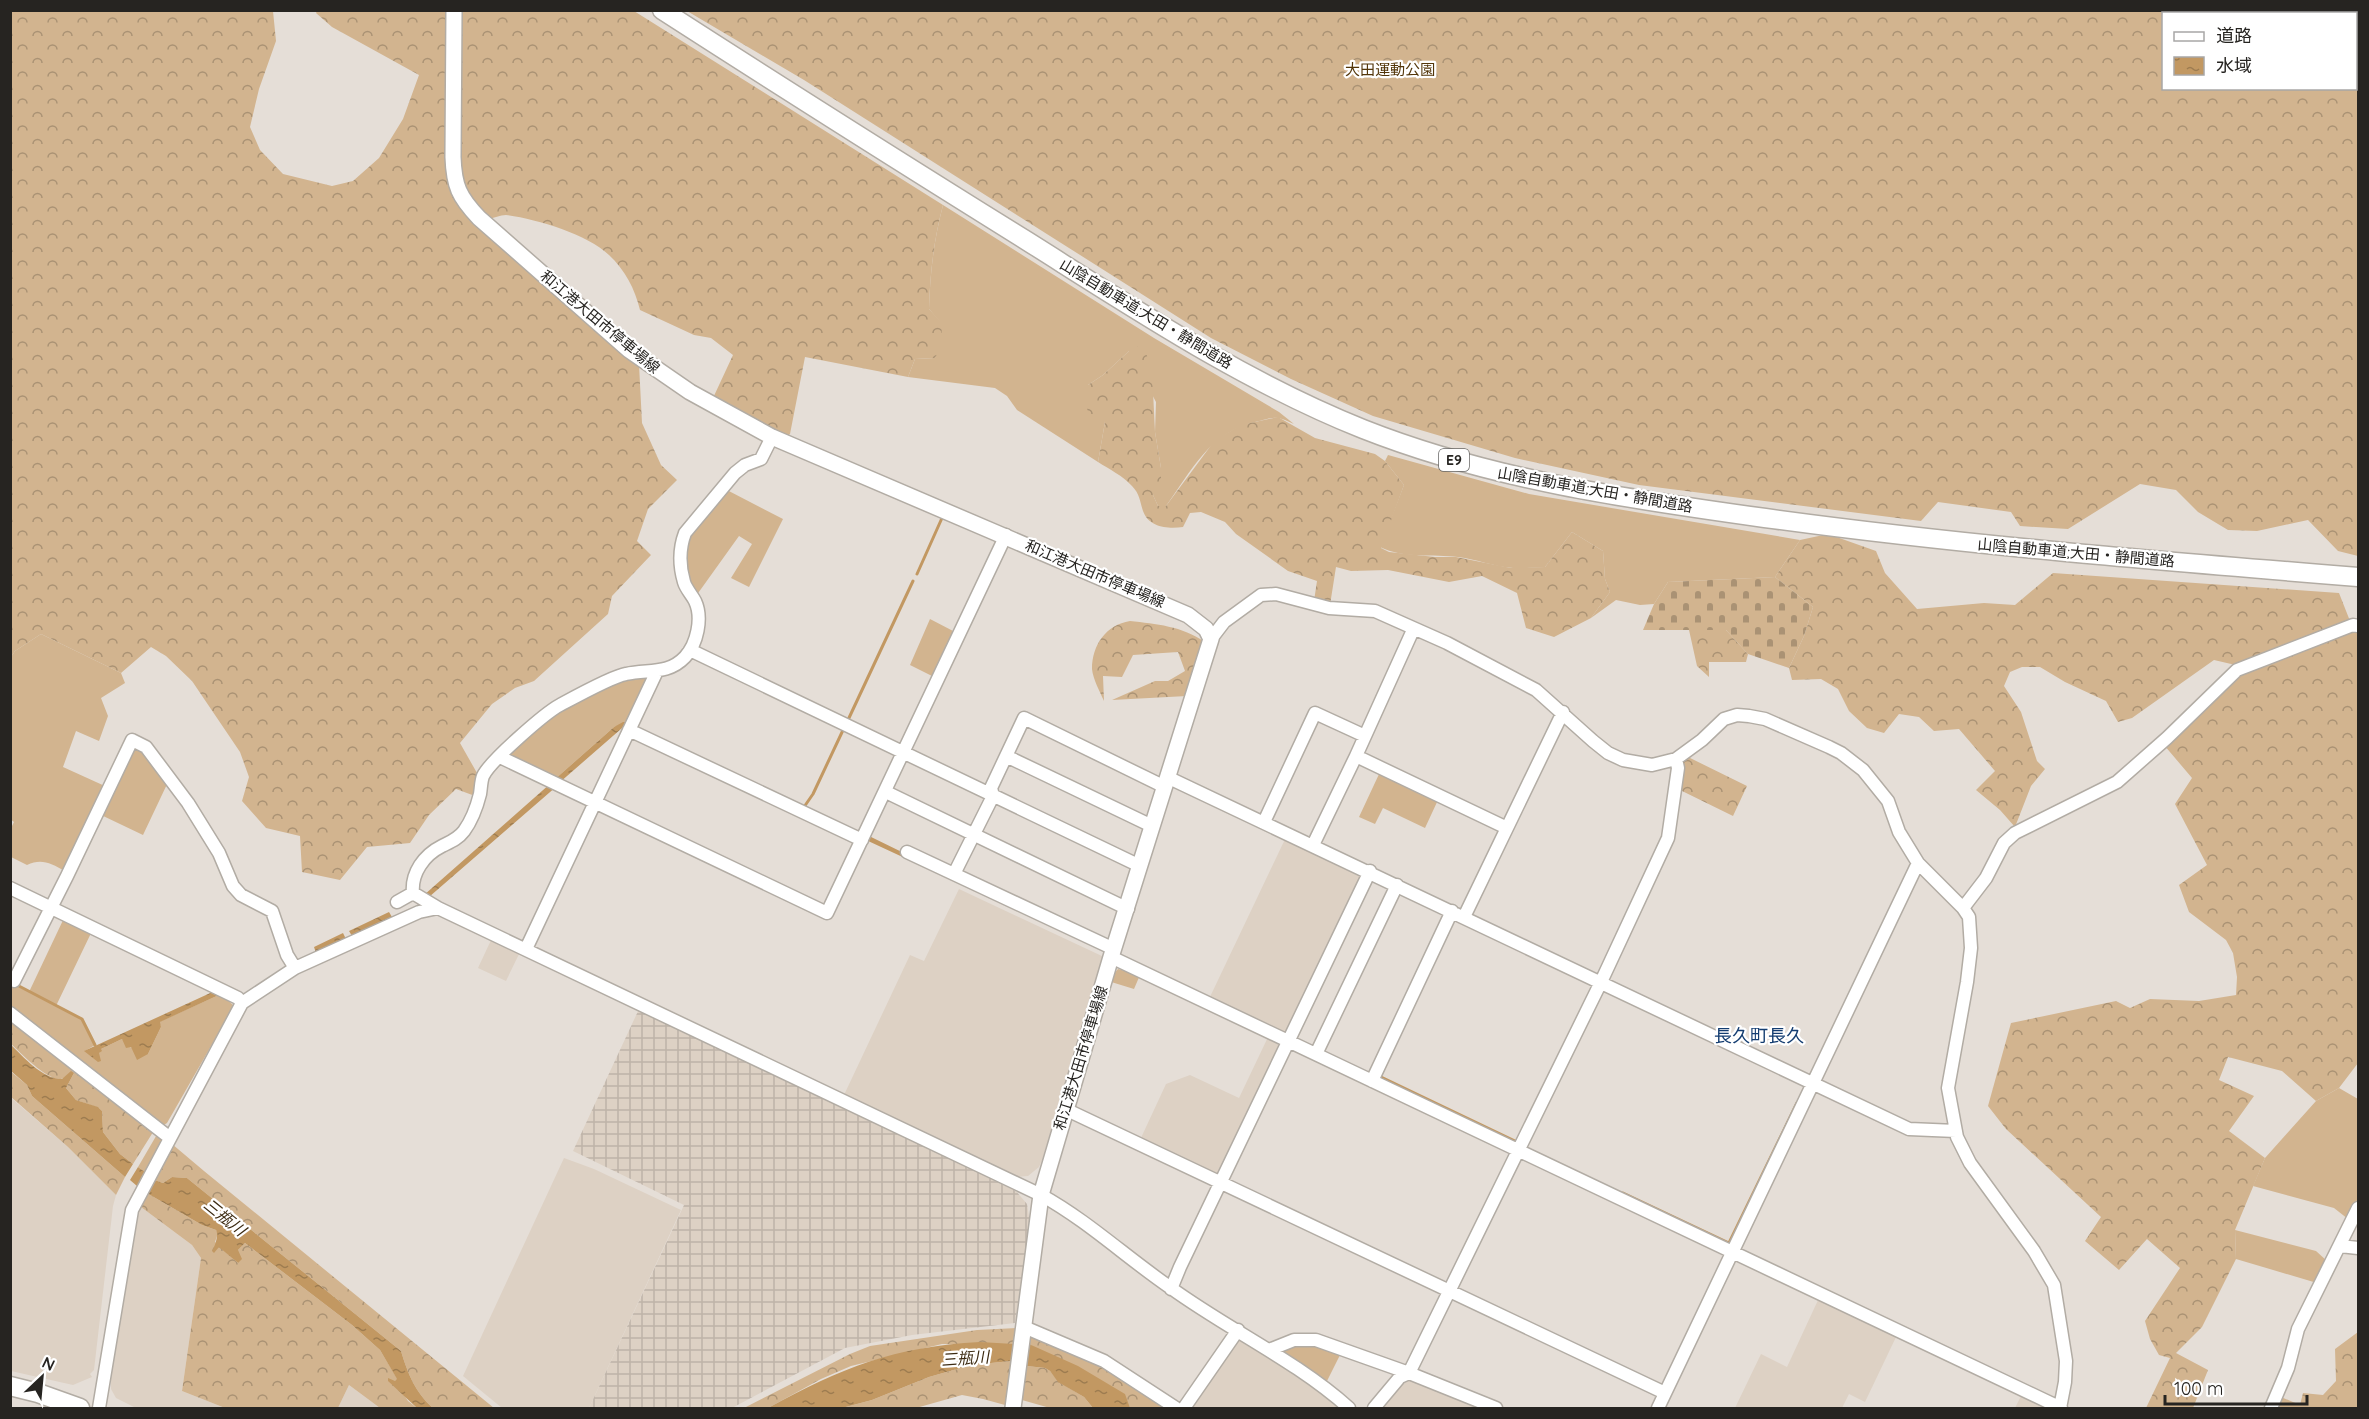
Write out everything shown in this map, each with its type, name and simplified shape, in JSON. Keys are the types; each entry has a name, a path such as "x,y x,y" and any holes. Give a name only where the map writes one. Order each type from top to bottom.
{"highway":[{"name":"山陰自動車道;大田・静間道路","path":"662,10 1093,283 1223,362 1304,403 1361,428 1432,454 1503,474 1578,490 1808,524 2061,553 2358,577"},
{"path":"10,1386 80,1408"}],"main road":[{"name":"和江港大田市停車場線","path":"454,10 453,157 454,176 462,200 478,218 629,350 690,392 772,437 1006,535 1188,615 1206,629 1211,639 1065,1109 1041,1195 1014,1402"}],"street":[{"path":"413,893 412,884 418,867 430,854 452,842 463,832 473,816 483,776 500,757 558,706 624,674 674,667 690,650 697,633 698,619 696,603 684,584 680,545 685,533 735,473 745,465 761,459 772,437"},
{"path":"500,757 827,913 1006,535"},
{"path":"907,852 1518,1152 2060,1408 2066,1361 2054,1285 2034,1251 1970,1163 1956,1131 1948,1088 1971,948 1969,917 1963,908 1918,863 1899,832 1888,801 1863,770 1841,753 1765,719 1737,715 1724,720 1676,759 1652,765 1623,760 1608,753 1593,741 1536,690 1447,643 1413,630 1375,611 1329,608 1276,594 1261,595 1224,622 1211,639"},
{"path":"1963,908 1986,878 2004,843 2015,832 2117,782 2167,738 2237,670 2353,625 2358,626"},
{"path":"1313,845 1413,630"},
{"path":"690,650 1140,866"},
{"path":"525,949 657,671"},
{"path":"1464,917 1563,712"},
{"path":"1264,822 1316,713 1365,736"},
{"path":"954,874 993,796 991,788 1024,718 1166,782 1264,822 1910,1130 1956,1131"},
{"path":"629,730 862,840"},
{"path":"14,981 132,740 146,747 188,803 219,853 233,886 241,895 272,911 292,963"},
{"path":"1006,756 1152,826"},
{"path":"1356,756 1507,828"},
{"path":"1374,1408 1400,1377 1410,1374 1601,982 1668,838 1678,768 1676,759"},
{"path":"888,793 1128,909"},
{"path":"1658,1408 1918,863"},
{"path":"1171,1289 1370,872"},
{"path":"1316,1054 1397,885"},
{"path":"10,888 238,998 242,1003"},
{"path":"397,902 413,893"},
{"path":"413,893 438,908 1067,1209 1171,1289 1269,1350 1349,1408"},
{"path":"99,1408 132,1210 242,1003 292,963 419,912 438,908"},
{"path":"1371,1081 1452,911"},
{"path":"10,1013 170,1138"},
{"path":"1065,1109 1665,1393"},
{"path":"2271,1408 2288,1368 2298,1329 2358,1208"},
{"path":"2340,1246 2358,1248"},
{"path":"1024,1330 1104,1361 1176,1408"},
{"path":"1184,1408 1238,1330"},
{"path":"1269,1350 1294,1340 1316,1340 1496,1408"}],"shaded area":[{"path":"1287,835 1365,873 1287,1037 1209,999"},
{"path":"959,889 1104,957 1042,1160 1039,1167 1028,1176 1015,1177 844,1095 910,955 924,961"},
{"path":"492,938 520,952 506,981 478,968"},
{"path":"639,1009 1016,1191 1027,1204 1030,1223 1015,1323 912,1335 845,1348 732,1408 589,1408 684,1205 573,1151"},
{"path":"1269,1035 1285,1044 1221,1177 1140,1140 1166,1084 1190,1075 1239,1098"},
{"path":"10,1097 68,1147 116,1195 94,1370 90,1374 92,1377 73,1385 11,1371"},
{"path":"564,1158 594,1169 681,1210 589,1408 502,1408 463,1376"},
{"path":"141,1207 192,1245 201,1258 182,1391 225,1408 136,1408 116,1398 111,1389 126,1266 134,1226"},
{"path":"1819,1298 1897,1335 1865,1402 1849,1394 1842,1408 1735,1408 1761,1354 1787,1367"},
{"path":"1237,1339 1241,1339 1311,1381 1346,1408 1187,1408"},
{"path":"1409,1377 1482,1408 1378,1408 1388,1394"},
{"path":"349,1385 380,1408 338,1408"},
{"path":"2022,1394 2052,1408 2015,1408"}],"green space":[{"path":"11,11 273,11 276,41 259,89 250,127 260,150 283,174 332,186 353,181 379,158 403,119 419,75 332,27 316,13 317,11 449,11 449,182 639,364 642,423 661,465 677,480 648,509 637,541 651,555 612,596 608,614 534,681 515,688 492,704 460,743 477,773 475,796 456,789 429,815 410,843 367,847 340,880 302,872 300,836 266,828 242,801 249,777 240,752 192,681 166,656 151,647 121,673 41,634 15,651 11,657"},
{"path":"459,11 634,11 943,205 931,269 929,309 942,323 941,346 935,358 915,359 908,377 805,357 790,434 786,437 713,398 733,355 711,338 694,335 640,310 625,273 609,255 588,240 546,224 518,217 504,215 488,219 470,200 461,184 458,106"},
{"name":"大田運動公園","path":"687,11 2358,11 2358,556 2338,551 2308,520 2257,531 2228,530 2198,512 2176,490 2140,484 2068,529 2020,526 2011,512 1938,502 1921,521 1639,485 1515,458 1373,416 1291,379 1211,338 804,80"},
{"path":"943,205 1154,338 1279,412 1294,424 1283,419 1271,418 1239,427 1225,435 1213,444 1193,467 1166,506 1158,506 1153,495 1161,468 1155,432 1156,402 1129,351 1103,375 1088,385 1105,422 1098,462 1017,410 1007,396 995,388 908,377 915,359 935,358 941,323 929,309 931,269"},
{"path":"1143,344 1152,371 1155,432 1161,468 1161,486 1153,495 1158,506 1166,506 1215,440 1241,425 1278,417 1315,438 1375,454 1385,461 1404,485 1381,548 1389,552 1456,557 1511,568 1545,567 1572,532 1603,551 1605,579 1610,592 1591,618 1554,637 1526,628 1517,593 1482,576 1449,582 1388,570 1351,571 1336,567 1330,605 1314,601 1317,581 1288,571 1236,534 1225,522 1201,512 1190,513 1183,527 1172,528 1155,524 1146,517 1135,489 1098,462 1105,422 1090,419 1083,394 1088,385 1103,375 1129,351"},
{"path":"1388,455 1529,494 1800,540 1775,577 1668,582 1654,604 1640,605 1616,600 1591,618 1610,592 1605,579 1603,551 1572,532 1545,567 1506,567 1458,557 1399,553 1380,547 1404,485 1385,461"},
{"path":"725,489 783,519 749,587 731,578 752,544 739,536 696,596 685,562 685,549 688,538 702,515"},
{"path":"1828,534 1876,551 1885,573 1917,609 1984,603 2015,605 2053,573 2339,593 2350,621 2244,667 2214,660 2132,718 2118,722 2106,701 2065,682 2040,667 2022,667 2010,672 2004,686 2021,712 2037,761 2045,769 2031,786 2015,827 2000,810 1976,790 1995,771 1959,729 1934,731 1919,717 1899,714 1884,733 1867,728 1849,711 1838,689 1821,679 1792,680 1789,668 1804,636 1813,607 1775,577 1800,540"},
{"path":"1775,577 1813,607 1804,636 1789,668 1748,654 1726,630 1643,630 1654,604 1668,582"},
{"path":"930,619 955,632 936,678 910,665"},
{"path":"1130,621 1178,629 1205,642 1187,696 1112,700 1155,681 1168,681 1185,671 1178,652 1133,655 1122,677 1103,676 1104,701 1092,669 1095,652 1107,632 1121,623"},
{"path":"1689,630 1726,630 1748,654 1746,662 1709,662 1709,677 1697,666"},
{"path":"2351,630 2358,631 2358,1063 2339,1088 2316,1101 2282,1071 2228,1057 2219,1080 2254,1096 2229,1131 2265,1158 2235,1230 2236,1259 2202,1327 2176,1353 2208,1370 2193,1408 2146,1408 2170,1358 2159,1355 2150,1339 2145,1321 2180,1268 2147,1239 2119,1270 2085,1241 2101,1217 2006,1129 1988,1106 2011,1023 2116,1001 2130,1008 2150,999 2199,1001 2236,995 2237,977 2233,953 2226,940 2189,912 2179,885 2207,865 2175,804 2192,778 2164,745 2239,674"},
{"path":"41,634 121,673 125,683 101,698 108,716 99,741 76,731 63,767 107,787 65,871 46,862 27,865 11,857 10,830 14,822 10,819 11,657 15,651"},
{"path":"650,678 629,722 614,727 554,780 507,756 561,710 627,679"},
{"path":"135,743 169,780 143,835 99,814"},
{"path":"1686,756 1747,786 1733,816 1678,789 1682,763"},
{"path":"1380,772 1438,800 1425,828 1383,808 1375,824 1359,817"},
{"path":"65,916 93,929 56,1006 82,1019 95,1045 85,1051 99,1053 101,1049 122,1039 130,1047 148,1054 161,1027 159,1022 221,994 234,1006 167,1123 161,1127 11,1009 10,983 29,992"},
{"path":"1118,969 1140,975 1134,989 1108,981"},
{"path":"10,1015 155,1129 133,1164 120,1154 103,1132 102,1111 76,1100 66,1088 74,1073 61,1079 48,1075 11,1044"},
{"path":"10,1071 27,1085 32,1096 125,1177 116,1195 68,1147 11,1097"},
{"path":"2339,1088 2358,1099 2358,1198 2348,1219 2334,1208 2253,1186 2265,1158 2316,1101"},
{"path":"159,1131 165,1136 145,1172 138,1167"},
{"path":"172,1144 494,1408 433,1408 421,1396 413,1382 401,1351 187,1178 172,1177 163,1183 152,1179"},
{"path":"145,1192 202,1225 216,1230 218,1233 215,1242 238,1263 238,1250 245,1243 352,1325 380,1350 398,1380 395,1381 408,1401 417,1408 380,1408 349,1385 338,1408 225,1408 182,1391 201,1258 192,1245 141,1207"},
{"path":"2235,1230 2316,1251 2327,1261 2317,1283 2236,1259"},
{"path":"1017,1328 1014,1344 942,1344 851,1366 821,1379 768,1408 744,1408 870,1346 977,1330"},
{"path":"2358,1332 2358,1408 2275,1408 2281,1397 2300,1405 2303,1393 2323,1395 2336,1381 2335,1349"},
{"path":"1030,1334 1113,1370 1172,1408 1130,1408 1126,1402 1029,1344"},
{"path":"1307,1342 1340,1355 1325,1385 1277,1351"},
{"path":"1011,1361 1005,1405 962,1395 916,1408 842,1408 872,1400 929,1377 971,1365"},
{"path":"1027,1366 1045,1368 1050,1371 1059,1382 1084,1397 1093,1408 1050,1408 1022,1400"}],"water":[{"path":"623,722 629,722 559,783 554,780 614,727"},
{"path":"551,783 557,786 429,897 424,895"},
{"path":"867,835 951,876 950,879 866,840"},
{"path":"389,912 392,917 352,936 349,931"},
{"path":"343,933 346,939 316,953 314,947"},
{"path":"219,989 221,994 160,1022 161,1027 148,1054 137,1060 131,1047 126,1048 122,1039 101,1049 99,1053 101,1061 98,1062 84,1051"},
{"path":"10,1044 47,1075 62,1079 71,1071 74,1073 66,1088 76,1100 98,1107 102,1111 103,1132 120,1154 133,1164 125,1177 32,1096 27,1085 11,1071"},
{"path":"138,1167 145,1172 137,1186 130,1180"},
{"name":"三瓶川","path":"172,1177 187,1178 401,1351 413,1382 421,1396 433,1408 417,1408 388,1381 388,1378 395,1381 397,1379 380,1350 352,1325 245,1243 238,1250 242,1259 238,1263 219,1247 214,1253 212,1251 217,1238 216,1230 202,1225 145,1192 152,1179 163,1183"},
{"name":"三瓶川","path":"980,1342 1014,1344 1011,1361 971,1365 929,1377 872,1400 842,1408 768,1408 845,1370 894,1354"},
{"path":"1029,1344 1078,1366 1125,1394 1130,1408 1093,1408 1084,1397 1058,1382 1050,1371 1045,1368 1027,1366"}],"waterway":[{"path":"917,574 942,518"},
{"path":"848,720 913,581"},
{"path":"804,807 813,794 844,728"},
{"path":"17,985 82,1019 95,1045"},
{"path":"1381,1077 1515,1141"},
{"path":"1623,1193 1729,1243 1797,1103"}],"district":[{"name":"長久町長久","path":"1759,1036"}]}
